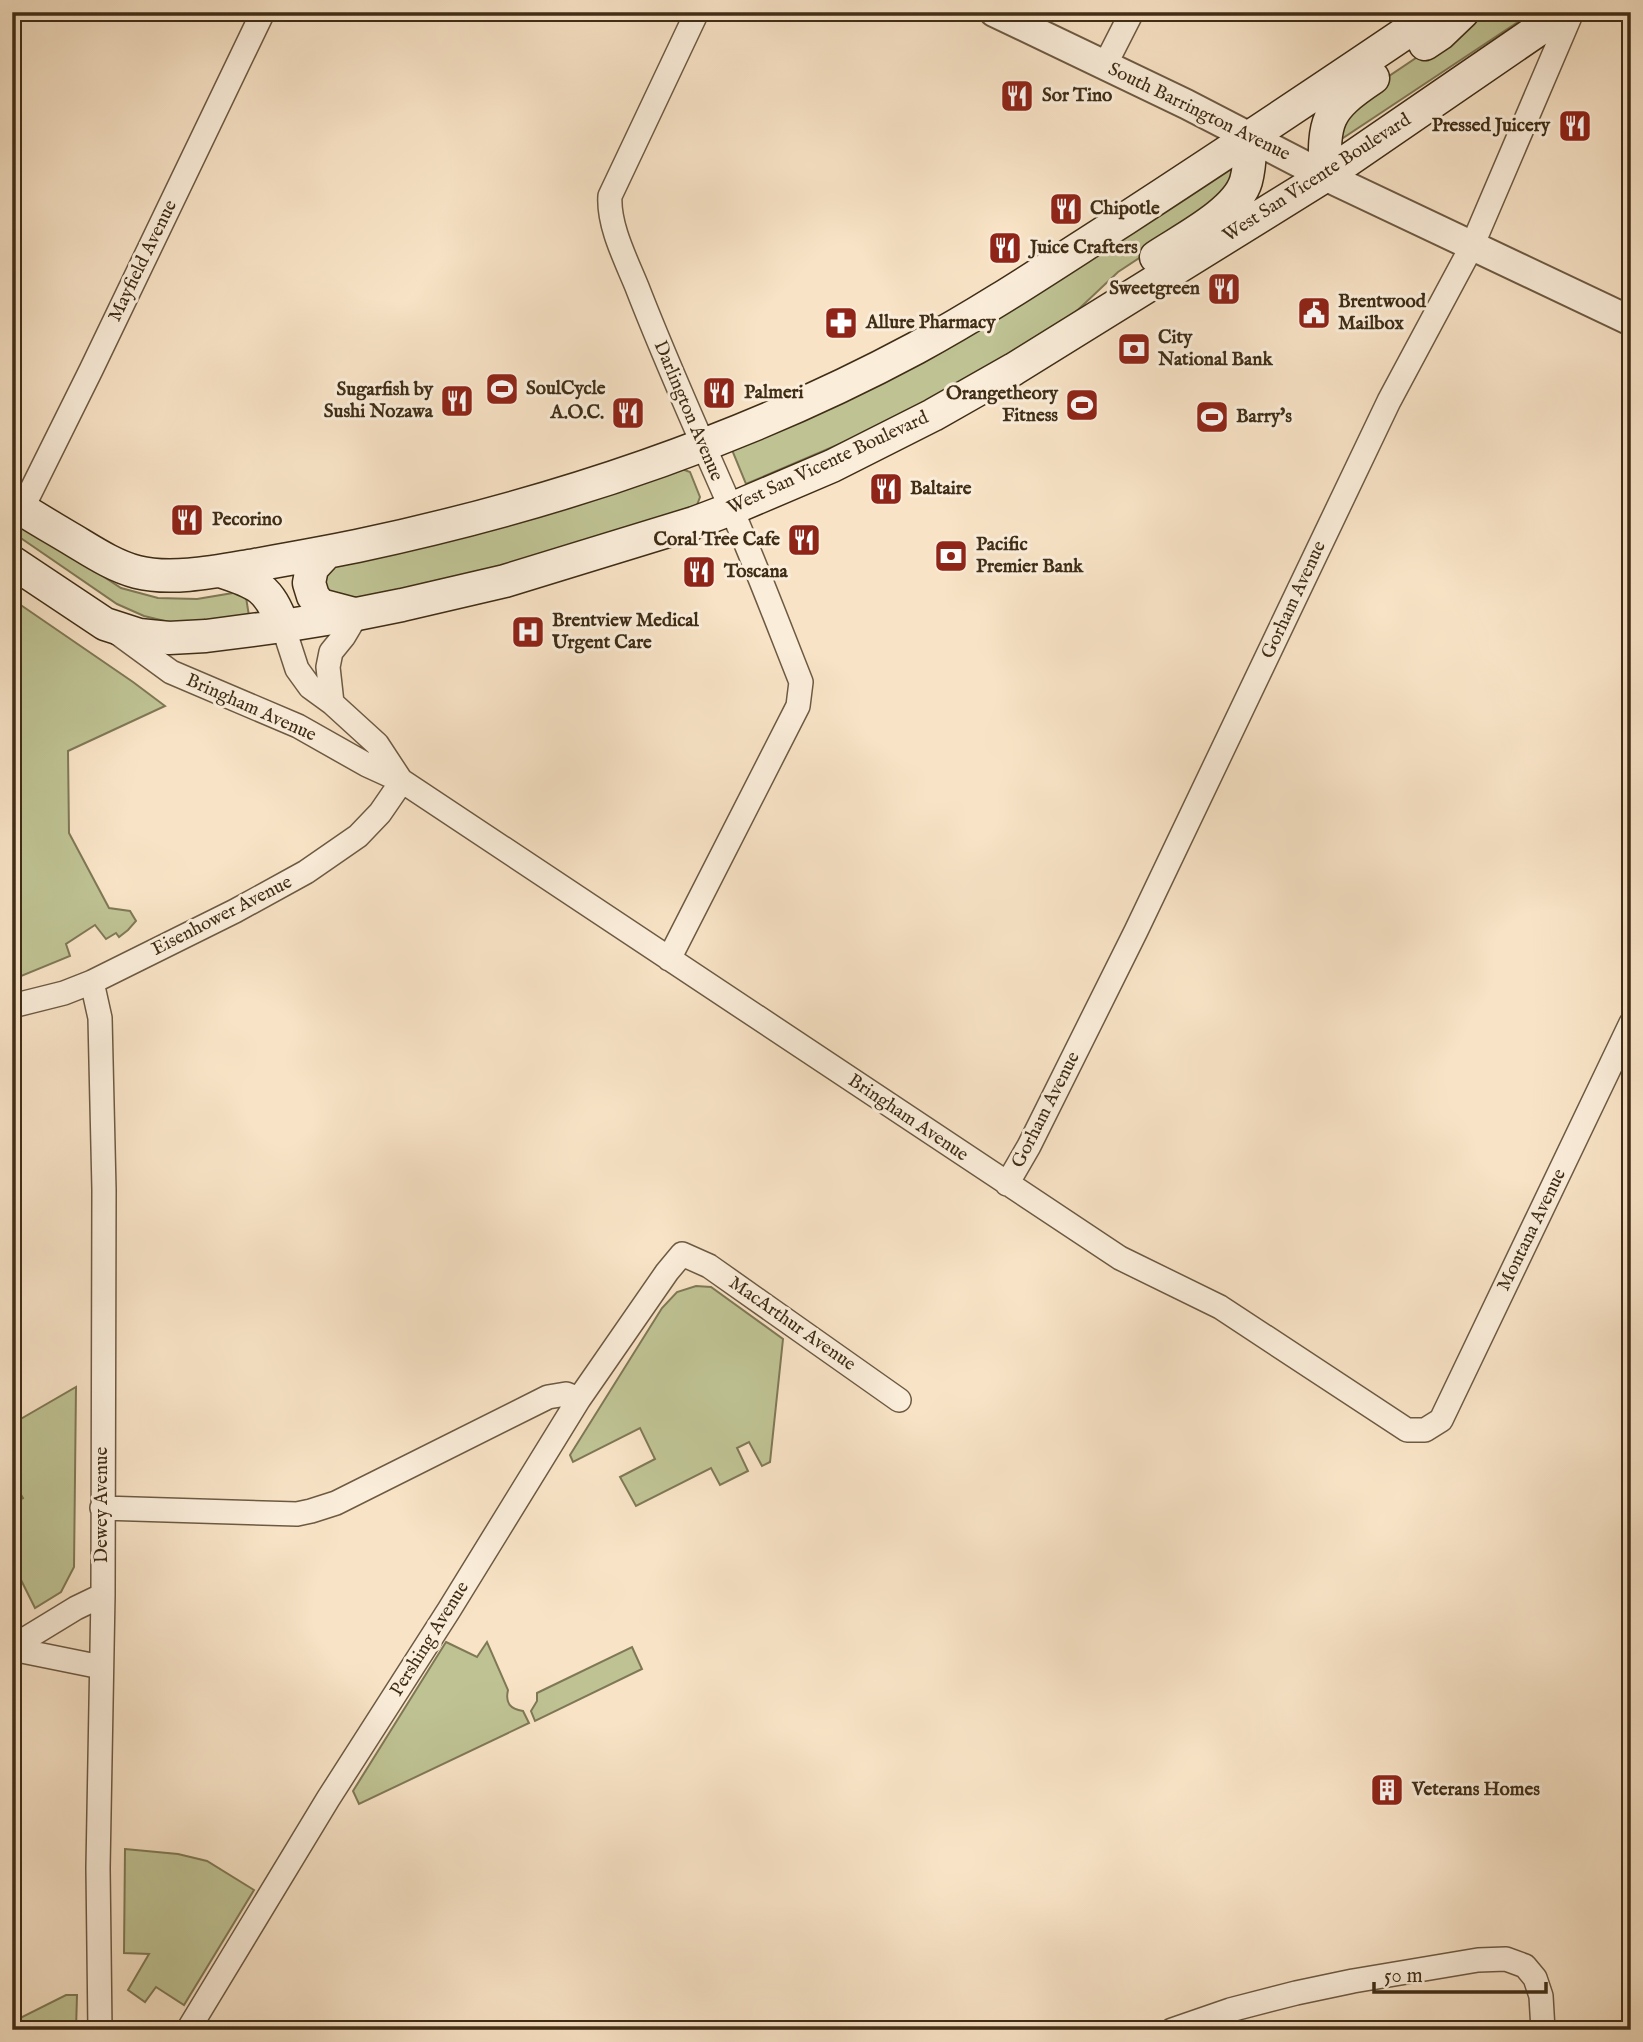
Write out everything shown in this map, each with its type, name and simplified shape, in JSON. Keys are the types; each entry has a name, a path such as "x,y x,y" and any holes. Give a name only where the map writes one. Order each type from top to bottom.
{"main road":[{"path":"17,506 104,559 138,572 172,575 219,571 413,534 506,511 593,484 702,445 826,392 915,348 1015,290 1251,137 1436,12"},
{"path":"1325,176 1324,138 1329,120 1348,94 1440,34 1463,12"},
{"name":"West San Vicente Boulevard","path":"12,562 105,624 139,635 169,638 206,636 357,614 505,580 694,523 832,466 933,415 1080,330 1325,176 1564,12"},
{"path":"1080,330 1133,272 1229,208 1245,183 1251,137"},
{"path":"326,552 312,568 309,583 313,596 320,605 357,614"},
{"path":"219,571 250,581 265,591 276,607 283,626"}],"street":[{"name":"Mayfield Avenue","path":"17,506 91,370 263,12"},
{"name":"Darlington Avenue","path":"669,959 798,706 801,682 732,509 702,445 624,253 609,207 610,196 697,12"},
{"name":"South Barrington Avenue","path":"994,12 1325,176 1631,321"},
{"path":"1105,65 1132,12"},
{"name":"Gorham Avenue","path":"1007,1184 1030,1146 1136,931 1389,401 1472,246 1572,12"},
{"name":"Bringham Avenue","path":"332,703 328,667 331,652 357,614"},
{"name":"Bringham Avenue","path":"105,624 172,672 298,726 367,765 402,781 1120,1258 1220,1307 1407,1430 1425,1430"},
{"name":"Bringham Avenue","path":"283,626 298,669 310,687 377,744 402,781"},
{"name":"Eisenhower Avenue","path":"12,1006 64,993 92,982 235,911 306,872 358,836 380,813 402,781"},
{"name":"Dewey Avenue","path":"92,982 100,1018 104,1141 103,1595 98,1868 100,2030"},
{"name":"Montana Avenue","path":"1425,1430 1441,1420 1631,1023"},
{"name":"Pershing Avenue","path":"188,2030 328,1799 579,1399 682,1254"},
{"name":"MacArthur Avenue","path":"682,1254 709,1266 900,1400"},
{"path":"103,1508 297,1514 311,1511 337,1503 548,1397 566,1394 579,1399"},
{"path":"12,1648 76,1608 103,1595"},
{"path":"12,1648 101,1667"},
{"path":"1172,2030 1230,2010 1296,1993 1466,1962 1506,1958 1525,1966 1535,1978 1541,1996 1543,2030"}],"green space":[{"path":"1474,12 1533,12 1337,142 1352,101 1453,33"},
{"path":"1238,165 1215,208 1118,272 1065,322 973,377 905,412 849,440 746,484 732,450 1227,168"},
{"path":"682,469 690,472 700,497 697,505 588,541 463,576 341,603 332,601 318,575 321,568"},
{"path":"12,516 121,588 158,598 197,599 245,591 249,616 195,623 169,622 144,616 117,604 12,532"},
{"path":"12,599 165,706 68,751 69,833 109,908 130,911 136,921 119,937 116,933 106,939 95,925 66,944 70,956 14,979 12,978"},
{"path":"696,1286 711,1287 783,1339 770,1462 762,1466 749,1442 737,1448 748,1471 720,1485 711,1468 636,1506 620,1477 655,1459 640,1428 573,1462 570,1455 662,1308 677,1292"},
{"path":"76,1387 74,1567 61,1592 35,1608 12,1562 12,1504 23,1498 20,1493 12,1490 12,1424"},
{"path":"446,1642 477,1657 487,1642 508,1690 508,1702 515,1709 523,1711 529,1723 359,1804 353,1791"},
{"path":"632,1647 642,1669 535,1721 531,1711 537,1701 537,1693"},
{"path":"125,1849 178,1854 207,1861 254,1890 184,2005 156,1987 145,2002 128,1990 149,1954 124,1953"},
{"path":"66,1995 77,1995 76,2030 12,2030 12,2022"}],"place":[{"name":"Sor Tino","path":"1017,96"},
{"name":"Pressed Juicery","path":"1575,126"},
{"name":"Chipotle","path":"1066,209"},
{"name":"Juice Crafters","path":"1005,248"},
{"name":"Sweetgreen","path":"1224,289"},
{"name":"Brentwood Mailbox","path":"1314,313"},
{"name":"Allure Pharmacy","path":"841,323"},
{"name":"City National Bank","path":"1134,349"},
{"name":"SoulCycle","path":"502,389"},
{"name":"Palmeri","path":"719,393"},
{"name":"Sugarfish by Sushi Nozawa","path":"457,401"},
{"name":"Orangetheory Fitness","path":"1082,405"},
{"name":"A.O.C.","path":"628,413"},
{"name":"Barry's","path":"1212,417"},
{"name":"Baltaire","path":"886,489"},
{"name":"Pecorino","path":"187,520"},
{"name":"Coral Tree Cafe","path":"804,540"},
{"name":"Pacific Premier Bank","path":"951,556"},
{"name":"Toscana","path":"699,572"},
{"name":"Brentview Medical Urgent Care","path":"528,632"},
{"name":"Veterans Homes","path":"1387,1790"}]}
